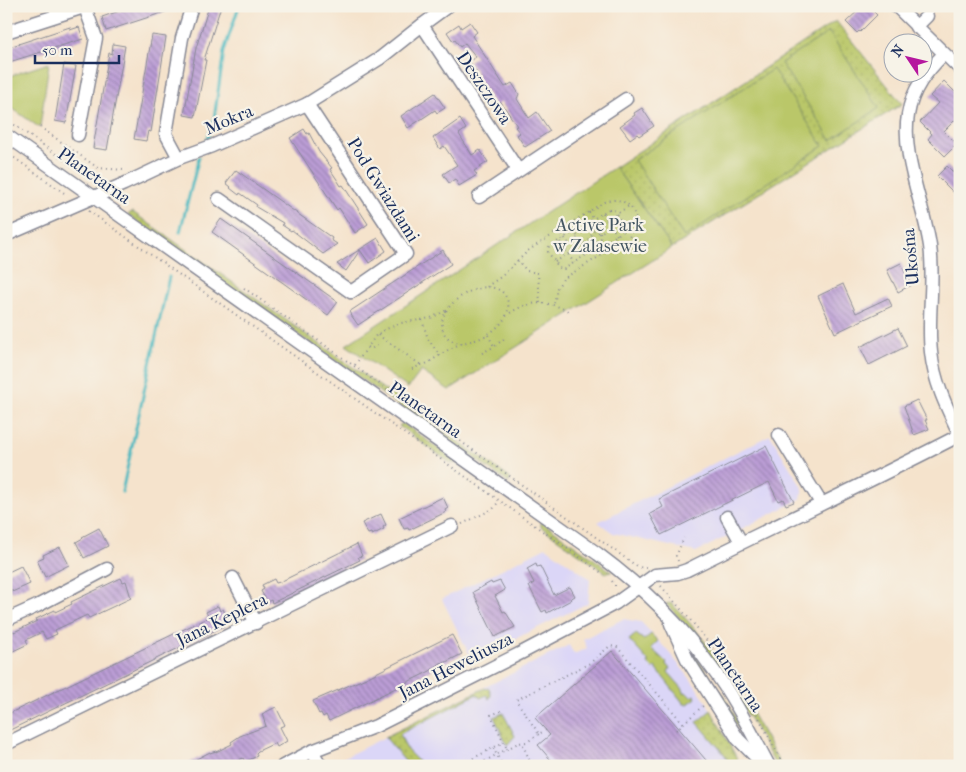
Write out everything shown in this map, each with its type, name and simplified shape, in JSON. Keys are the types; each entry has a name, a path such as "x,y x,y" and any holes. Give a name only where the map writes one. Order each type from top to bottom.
{"street":[{"path":"179,158 166,134 182,38 192,6"},
{"name":"Mokra","path":"6,235 179,158 212,146 307,104 379,59 448,6"},
{"path":"896,6 960,70"},
{"path":"6,32 86,7 96,38 78,135"},
{"path":"916,27 927,16"},
{"name":"Deszczowa","path":"422,25 518,170"},
{"name":"Ukośna","path":"640,587 655,575 687,570 960,435 945,404 933,365 930,333 932,278 930,246 909,153 907,136 908,116 914,92 926,72 944,54"},
{"path":"479,197 626,99"},
{"name":"Pod Gwiazdami","path":"218,199 351,292 406,254 307,104"},
{"name":"Planetarna","path":"6,135 598,554 640,587 666,612 712,667 740,712 767,766"},
{"path":"779,435 821,504"},
{"path":"727,517 741,542"},
{"name":"Jana Keplera","path":"6,744 452,526"},
{"path":"6,620 107,569"},
{"path":"234,578 256,623"},
{"name":"Jana Heweliusza","path":"283,766 312,751 376,726 486,672 582,622 640,587"},
{"path":"312,751 321,766"}],"path":[{"path":"6,119 85,175"},
{"path":"40,127 98,168 124,170"},
{"path":"6,152 67,195 65,203 76,210 85,208 605,575"},
{"path":"463,343 448,338 443,330 442,320 447,310 464,294 487,287 502,276 529,250 609,200 620,200 629,206 635,215 636,221 630,236 563,279 557,288 554,305"},
{"path":"588,212 598,224 629,206"},
{"path":"612,208 625,230 574,263 564,269 560,269 548,249 603,213 612,208"},
{"path":"603,213 617,235"},
{"path":"593,232 600,233 620,220"},
{"path":"588,223 593,232 592,239"},
{"path":"559,230 569,244"},
{"path":"574,232 588,254"},
{"path":"592,239 596,242 599,240 600,233"},
{"path":"564,247 578,238"},
{"path":"555,262 592,239"},
{"path":"560,241 574,263"},
{"path":"517,260 527,271 538,273 540,303"},
{"path":"241,286 638,567 653,568"},
{"path":"487,287 498,289 506,296 508,304 505,317"},
{"path":"412,369 426,364 463,343 488,335 505,317 520,307 540,303 554,305 571,313"},
{"path":"354,366 377,334 396,325 422,320 447,310"},
{"path":"422,320 428,339 440,356"},
{"path":"377,334 421,365"},
{"path":"488,335 495,346"},
{"path":"482,353 505,338"},
{"path":"368,347 371,349 379,344"},
{"path":"452,526 464,524 493,509 500,500"},
{"path":"679,566 676,556 684,538"},
{"path":"646,568 650,571"},
{"path":"539,734 516,700 590,663 610,646 617,647 683,723"},
{"path":"676,730 708,703"},
{"path":"501,711 491,715 507,749"},
{"path":"504,742 470,760 475,766 518,743 527,742 546,730"},
{"path":"523,745 532,766"},
{"path":"493,748 503,766"}],"shaded area":[{"path":"770,435 803,489 801,499 696,552 613,533 598,522"},
{"path":"546,547 590,579 588,603 472,660 442,599"},
{"path":"623,619 641,622 689,677 707,703 741,766 336,766 337,761 569,645 574,654 587,648 583,639"}],"green space":[{"path":"836,21 902,104 672,248 615,167"},
{"path":"829,32 879,108 831,140 781,63"},
{"path":"49,63 40,128 6,104 6,77"},
{"path":"773,69 823,146 684,237 634,160"},
{"name":"Active Park w Zalasewie","path":"615,167 672,248 449,390 421,371 408,388 346,345"},
{"path":"131,212 510,478 509,483 128,215"},
{"path":"403,423 457,462 452,464 399,426"},
{"path":"541,521 612,572 606,573 541,527"},
{"path":"669,603 689,623 719,661 745,701 781,766 776,766 727,681 699,642 666,604"},
{"path":"636,634 644,640 651,634 658,641 651,648 667,663 670,669 668,672 683,689 684,693 686,692 691,697 694,695 696,698 688,704 684,704 655,667 653,669 648,664 649,662 629,640"},
{"path":"694,655 723,695 748,739 747,741 692,657"},
{"path":"485,688 489,688 491,695 489,699 487,695 480,698 477,694 400,734 407,750 423,766 409,766 385,737"},
{"path":"711,710 741,766 728,766 725,755 697,722"},
{"path":"503,713 515,736 507,745 494,717"}],"building":[{"path":"134,6 177,6 177,8 106,31 102,17"},
{"path":"209,6 221,6 204,60 206,60 195,117 184,115 196,48"},
{"path":"863,6 868,6 877,15 857,33 846,22"},
{"path":"470,22 477,32 472,36 505,87 512,83 519,94 517,99 529,118 537,112 550,131 525,147 517,135 520,133 515,127 517,126 501,102 496,106 476,76 478,75 469,61 476,57 465,43 460,47 447,32 459,24 461,28"},
{"path":"70,27 70,30 79,27 83,39 6,63 6,48"},
{"path":"152,35 166,37 151,132 148,131 146,141 134,139"},
{"path":"113,44 125,46 107,150 93,148 109,53 112,54"},
{"path":"64,64 76,66 66,123 55,121"},
{"path":"944,81 960,97 960,115 944,131 957,144 945,156 928,139 932,134 920,122 938,103 930,96"},
{"path":"435,93 445,108 437,113 435,110 408,128 401,116"},
{"path":"642,108 654,126 639,136 637,134 630,139 620,126"},
{"path":"460,119 466,129 459,134 472,155 480,150 488,162 474,171 477,175 459,186 455,179 449,183 443,174 457,165 444,146 440,149 433,138"},
{"path":"304,129 307,134 309,133 319,152 332,168 330,169 341,186 343,185 368,224 355,233 339,208 337,210 290,138"},
{"path":"947,166 960,179 960,199 937,176"},
{"path":"236,170 332,238 331,240 337,244 323,254 292,230 282,225 283,223 256,207 257,205 240,193 239,195 226,183"},
{"path":"221,219 338,302 328,315 212,232"},
{"path":"378,238 386,251 369,263 360,250 346,271 337,264"},
{"path":"443,250 451,264 358,325 349,312"},
{"path":"901,263 911,285 898,292 887,270"},
{"path":"843,284 856,313 888,298 892,306 835,333 818,296"},
{"path":"898,328 907,346 869,365 860,347"},
{"path":"917,400 927,420 925,420 929,429 914,435 904,406"},
{"path":"766,446 794,502 786,505 783,499 778,501 769,482 661,535 650,514 663,507 659,499"},
{"path":"443,497 448,508 445,510 446,512 409,530 408,528 404,529 399,518"},
{"path":"381,514 386,525 383,527 384,529 372,535 371,533 368,534 362,523"},
{"path":"99,528 108,546 84,558 76,542"},
{"path":"357,544 362,556 358,557 360,560 272,603 271,600 267,602 261,591 264,589 262,585 274,579 276,583 280,582"},
{"path":"60,547 69,565 45,577 37,560"},
{"path":"536,564 537,567 540,566 554,595 570,587 575,596 547,613 546,610 542,612 529,586 534,583 527,569"},
{"path":"21,566 30,584 6,593 6,573"},
{"path":"121,578 123,582 126,581 131,598 89,618 87,615 55,630 57,634 46,639 42,632 26,640 28,644 11,652 6,642 6,634 37,621 36,619 55,610 55,612 72,604 71,602"},
{"path":"500,581 505,590 495,596 503,612 505,611 515,627 495,637 473,592 491,582 492,584"},
{"path":"218,606 220,611 223,609 229,621 225,623 226,625 10,730 9,728 6,729 6,715 205,619 208,616 206,612"},
{"path":"452,635 462,654 442,664 442,662 430,671 329,721 326,715 323,717 321,713 319,714 313,701 366,678"},
{"path":"612,651 711,766 556,766 538,745 550,735 535,718"},
{"path":"276,707 285,725 280,727 287,741 277,747 275,743 258,751 256,753 257,756 245,762 243,758 228,766 183,766 210,752 216,752 232,744 231,742 240,736 266,726 262,714"}],"waterway":[{"path":"206,143 214,119 224,51 239,6"},
{"path":"180,232 199,157"},
{"path":"122,492 169,277"}]}
